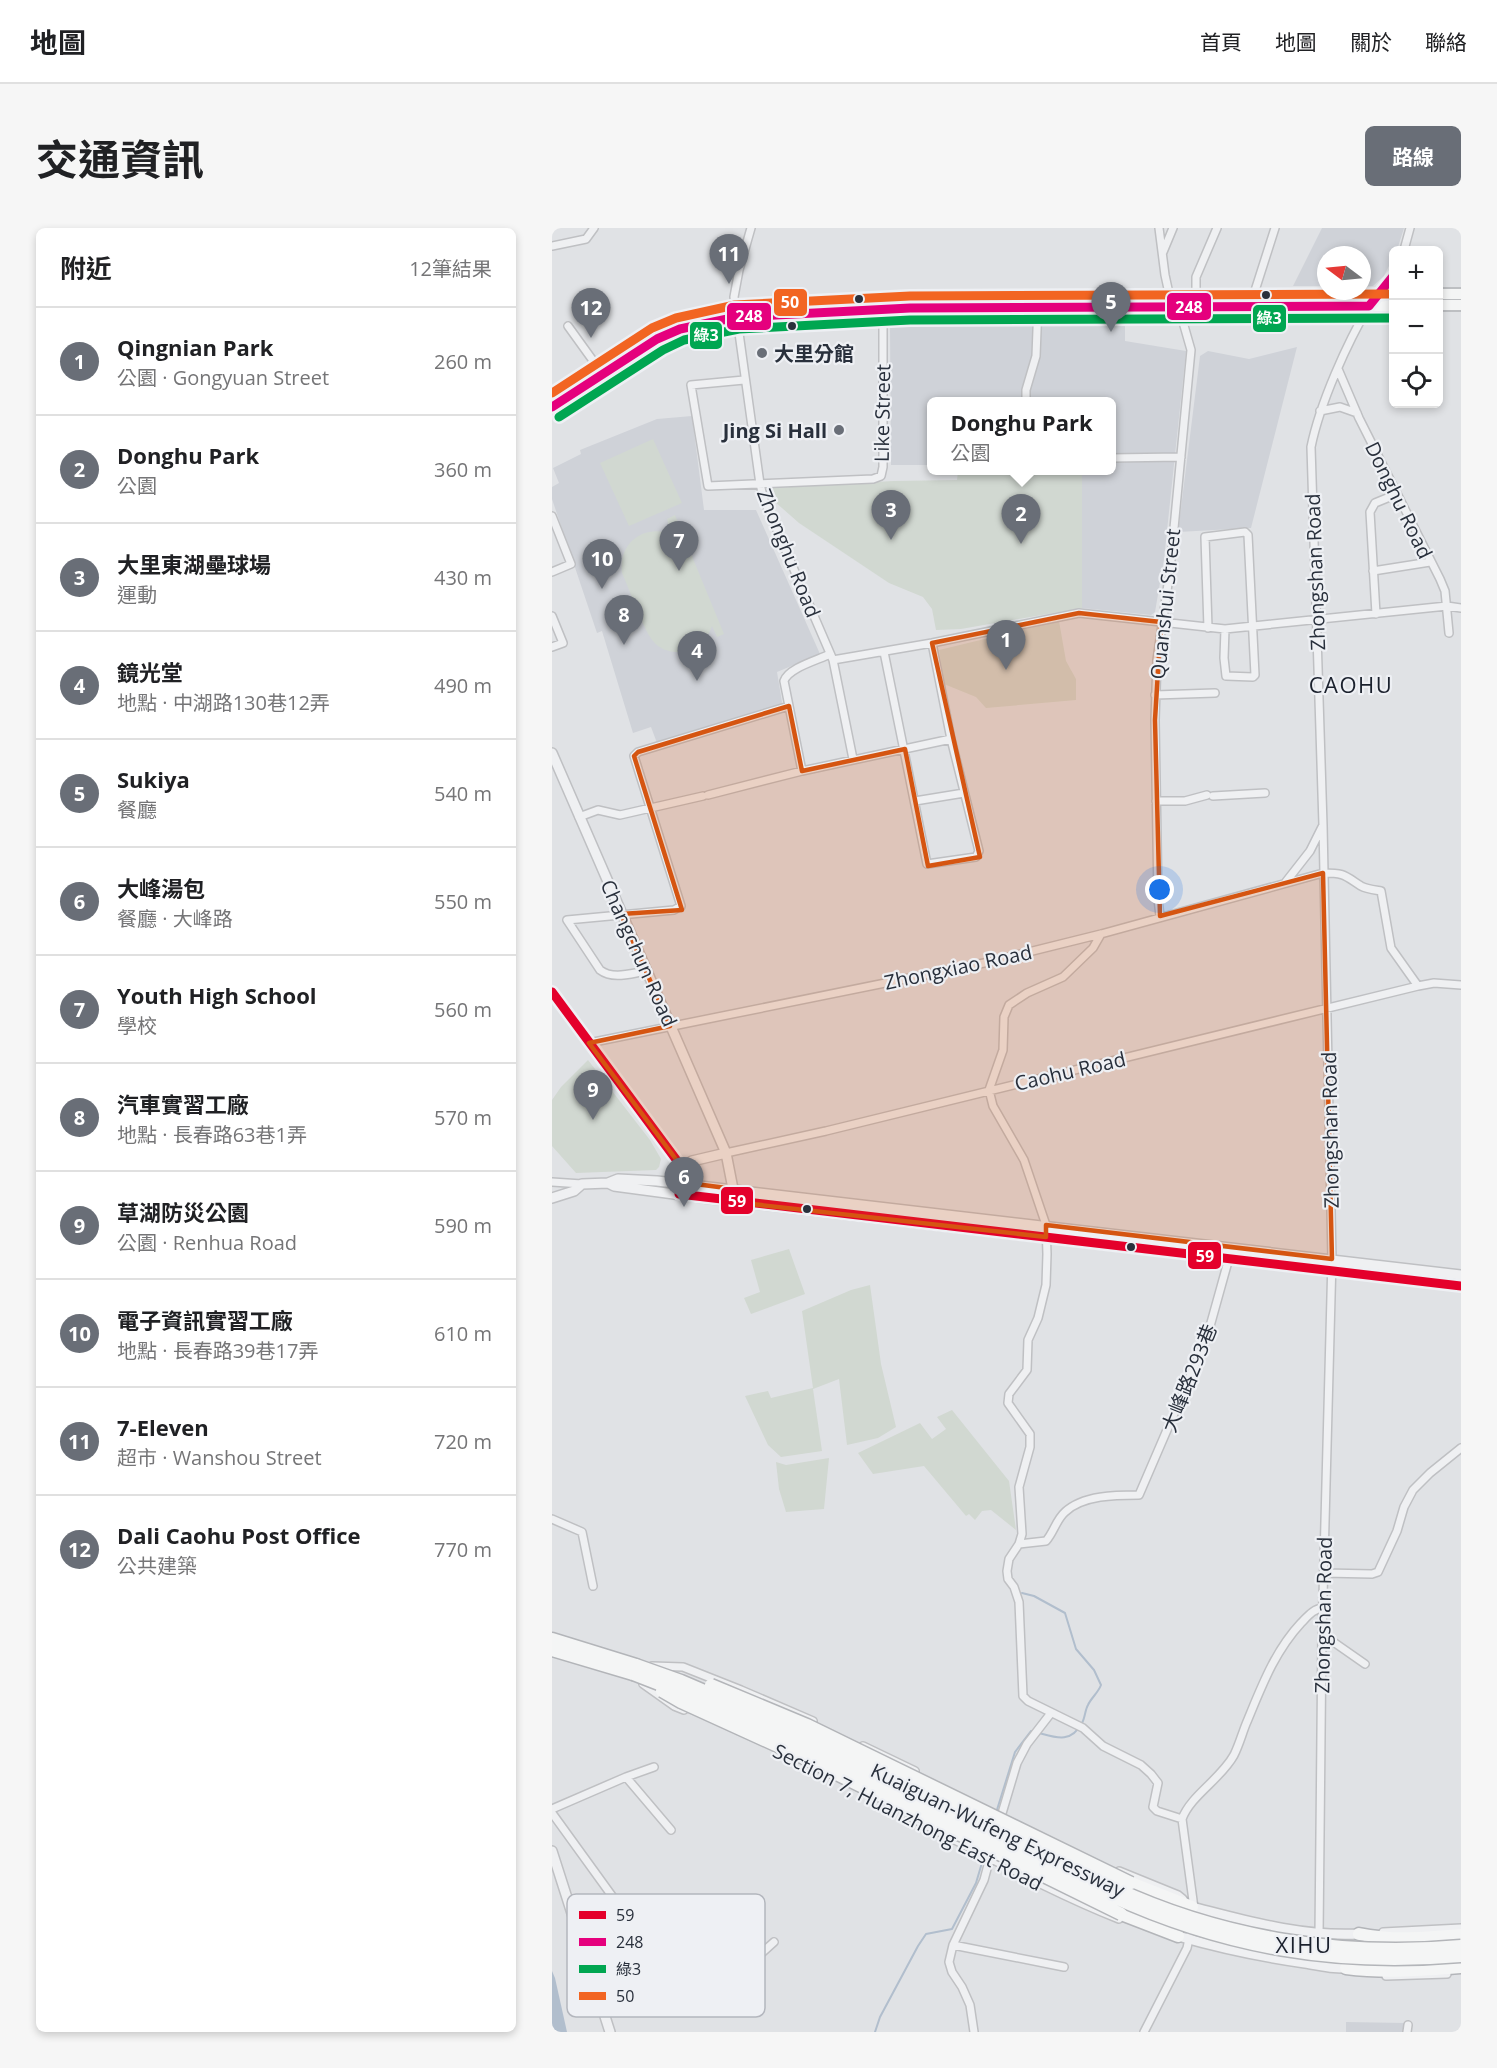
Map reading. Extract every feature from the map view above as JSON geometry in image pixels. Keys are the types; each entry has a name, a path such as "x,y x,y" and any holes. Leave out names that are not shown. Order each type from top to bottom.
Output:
{"highway":[{"name":"Kuaiguan-Wufeng Expressway","path":"552,1638 634,1670 723,1709 1111,1896 1156,1916 1204,1933 1279,1950 1349,1958 1461,1958"},
{"name":"Kuaiguan-Wufeng Expressway","path":"552,1651 681,1681 784,1725 1115,1888 1161,1907 1245,1933 1307,1944 1374,1950 1461,1945"},
{"path":"634,1670 700,1681 749,1700 817,1730 1131,1883 1193,1907"},
{"path":"634,1670 681,1702 804,1758 1121,1914 1184,1938"},
{"path":"1359,1934 1376,1938 1461,1935"},
{"path":"1346,1968 1370,1971 1461,1967"}],"main road":[{"path":"1038,302 1179,308 1389,294"},
{"path":"1443,294 1461,294"},
{"path":"552,407 646,334 661,326 679,319 736,312 883,305 1170,298 1389,306"},
{"path":"1443,305 1461,305"},
{"path":"552,396 600,370"}],"street":[{"path":"552,246 586,239 594,228"},
{"name":"Zhonghu Road","path":"751,228 734,297 760,484 764,500 832,657 853,759"},
{"path":"1159,228 1170,298"},
{"path":"1162,254 1173,228"},
{"path":"1196,298 1196,277 1218,228"},
{"path":"1252,302 1275,228"},
{"path":"1405,246 1410,228"},
{"name":"Zhongshan Road","path":"1318,1965 1322,1634 1332,1259 1323,825 1311,447 1320,411 1338,369 1369,306 1377,294 1389,284"},
{"name":"Quanshui Street","path":"1160,916 1156,801 1156,660 1170,570 1191,350 1179,308 1170,298"},
{"path":"1026,397 1036,356 1038,302"},
{"name":"Like Street","path":"760,484 873,479 881,476 883,305"},
{"path":"568,326 600,370"},
{"name":"Donghu Road","path":"1338,369 1445,591 1449,633"},
{"path":"744,380 692,386 708,486 760,484"},
{"path":"1320,411 1340,407 1358,413"},
{"path":"1116,458 1181,458"},
{"path":"1376,614 1370,512 1375,503 1397,494"},
{"path":"552,516 571,564 552,572"},
{"path":"1208,628 1205,537 1245,532 1248,535 1254,625 1255,675 1253,677 1226,676 1224,658 1226,629"},
{"path":"1373,571 1430,562"},
{"path":"802,771 784,686 787,674 832,657 884,652 1079,613 1226,629 1447,606 1461,608"},
{"path":"552,616 563,643 552,647"},
{"path":"884,652 927,864 976,857 979,851 951,739 932,643"},
{"path":"1155,695 1215,693"},
{"path":"647,971 614,976 606,974 600,970 567,920 674,910 681,906 634,756 638,752 789,706"},
{"path":"579,817 598,810 620,815 853,759 951,739"},
{"name":"Changchun Road","path":"552,753 726,1153 734,1190 734,1202"},
{"path":"915,801 964,793"},
{"path":"1156,801 1185,801 1210,795 1265,793"},
{"path":"1284,884 1311,851 1323,825"},
{"path":"1323,873 1341,873 1355,880 1362,887 1381,891 1391,948 1418,986"},
{"name":"Zhongxiao Road","path":"589,1042 984,963 1101,934 1323,873"},
{"path":"1101,934 1093,948 1063,977 1027,993 1009,1005 1004,1017 1004,1050 989,1090 993,1106 1024,1160 1046,1225 1046,1285 1038,1318 1028,1340 1027,1370 1017,1381 1008,1398 1008,1403 1030,1434 1030,1447 1019,1487 1022,1534 1019,1544 1009,1559 1007,1571 1008,1579 1014,1587 1019,1602 1023,1696 1028,1701 1083,1728 1103,1746 1148,1770 1158,1783 1154,1807 1157,1811 1182,1819"},
{"name":"Caohu Road","path":"682,1169 692,1161 826,1131 1327,1007 1434,983 1461,985"},
{"path":"552,992 682,1169 679,1194"},
{"path":"552,1182 608,1183 618,1179 680,1182 1461,1275"},
{"path":"608,1183 614,1186 734,1202 1461,1286"},
{"path":"552,1198 573,1191 582,1184"},
{"name":"大峰路293巷","path":"1019,1544 1046,1541 1064,1512 1074,1506 1098,1497 1139,1495 1207,1336 1229,1258"},
{"path":"1324,1573 1372,1574 1378,1572 1413,1490 1461,1448"},
{"path":"552,1519 582,1532 593,1586"},
{"path":"1144,2032 1184,1938 1193,1907 1182,1819 1186,1809 1222,1771 1234,1754 1266,1675 1280,1648 1292,1632 1316,1609 1323,1608"},
{"path":"1322,1634 1365,1664"},
{"name":"Section 7, Huanzhong East Road","path":"552,1638 651,1666 732,1698 1132,1893 1183,1910 1193,1907"},
{"name":"Section 7, Huanzhong East Road","path":"552,1651 632,1677 722,1713 1154,1919 1184,1938"},
{"name":"Section 7, Huanzhong East Road","path":"651,1666 683,1667 794,1712 1126,1874 1178,1895 1193,1907 1260,1924 1319,1934 1461,1928"},
{"name":"Section 7, Huanzhong East Road","path":"643,1683 674,1706 770,1748 1093,1909 1158,1934 1184,1938 1246,1954 1346,1968 1373,1976 1402,1977 1461,1973"},
{"path":"770,1748 794,1712"},
{"path":"974,2032 970,2005 949,1962 953,1945 984,1880 990,1858 990,1841 994,1826 1001,1813 1017,1763 1027,1744 1051,1713"},
{"path":"611,1894 552,1811 626,1777 654,1767"},
{"path":"626,1777 671,1830"},
{"path":"552,1851 567,1898"},
{"name":"Section 7, Huanzhong East Road","path":"1319,1934 1341,1945 1396,1947 1461,1945"},
{"path":"765,1950 774,1942"},
{"path":"953,1945 1064,1967"},
{"name":"Section 7, Huanzhong East Road","path":"1346,1968 1371,1963 1408,1964 1461,1958"},
{"path":"605,2017 610,2032"}],"highlighted area":[{"path":"1079,613 1161,622 1155,720 1160,916 1323,873 1332,1259 1046,1225 1046,1237 734,1202 734,1189 680,1182 678,1162 589,1043 670,1026 621,914 682,910 634,756 638,752 789,706 802,771 905,749 928,866 980,857 932,643"}],"shaded area":[{"path":"1322,228 1404,228 1398,246 1389,246 1389,266 1384,276 1373,286 1371,286 1371,246 1317,246 1317,286 1293,286"},
{"path":"1125,320 1125,341 1186,351 1164,559 1155,612 1151,615 1082,608 1082,475 1116,475 1116,397 927,397 927,465 891,465 890,326 895,321"},
{"path":"1297,347 1251,528 1178,532 1200,356 1208,351 1249,359"},
{"path":"692,416 704,510 756,510 820,654 777,672 781,706 657,743 651,727 633,733 602,631 597,633 552,499 552,487 559,483 553,468 581,454 580,450 657,419"},
{"path":"653,439 682,503 629,526 600,463"},
{"path":"958,475 1082,475 1082,608 961,629 936,630 932,609 923,597 889,583 799,523 774,501 773,488 957,480"},
{"path":"675,515 724,634 717,637 712,626 706,639 700,645 682,652 668,651 656,644 649,636 622,573 624,553 635,538 651,532 671,534 667,519"},
{"path":"1059,621 1066,661 1076,679 1076,700 986,708 976,697 944,684 939,650"},
{"path":"588,1060 650,1140 661,1159 656,1170 576,1173 552,1146 552,1100 561,1087"},
{"path":"789,1249 805,1294 751,1314 744,1298 760,1292 751,1260"},
{"path":"870,1285 881,1364 896,1427 878,1438 847,1445 839,1379 813,1389 822,1451 781,1457 768,1445 745,1396 768,1391 771,1398 813,1388 802,1311 851,1290"},
{"path":"952,1410 1009,1481 1016,1530 991,1510 982,1511 975,1520 969,1514 966,1516 924,1466 873,1474 858,1453 920,1423 932,1439 946,1429 937,1417"},
{"path":"829,1458 824,1509 786,1512 779,1489 776,1462 786,1465"},
{"path":"1346,2022 1405,2023 1405,2032 1346,2032"}],"water":[{"path":"552,1971 555,1978 567,2032 552,2032"}],"waterway":[{"path":"996,1813 1015,1752 1031,1731 1059,1738 1071,1735 1082,1723 1088,1705 1101,1685 1094,1670 1076,1649 1065,1613 1034,1596 1022,1593"},
{"path":"875,2032 880,2017 926,1934 952,1929 976,1883 984,1856"}],"transit line":[{"name":"248","path":"552,407 657,339 680,329 737,317 910,308 1369,306 1389,281"},
{"name":"50","path":"552,393 652,328 676,318 735,305 910,296 1389,294"},
{"name":"綠3","path":"559,417 663,350 684,340 739,329 910,320 1389,318"},
{"name":"59","path":"552,992 678,1162 682,1169 679,1194 1461,1286"}],"place":[{"name":"7-Eleven","path":"729,284"},
{"name":"Sukiya","path":"1111,332"},
{"name":"Dali Caohu Post Office","path":"591,338"},
{"name":"大里分館","path":"762,353"},
{"name":"Jing Si Hall","path":"839,430"},
{"name":"大里東湖壘球場","path":"891,540"},
{"name":"Donghu Park","path":"1021,544"},
{"name":"Youth High School","path":"679,571"},
{"name":"電子資訊實習工廠","path":"602,589"},
{"name":"汽車實習工廠","path":"624,645"},
{"name":"Qingnian Park","path":"1006,670"},
{"name":"鏡光堂","path":"697,681"},
{"name":"草湖防災公園","path":"593,1120"},
{"name":"大峰湯包","path":"684,1207"}],"district":[{"name":"CAOHU","path":"1351,684"},
{"name":"XIHU","path":"1304,1944"}]}
